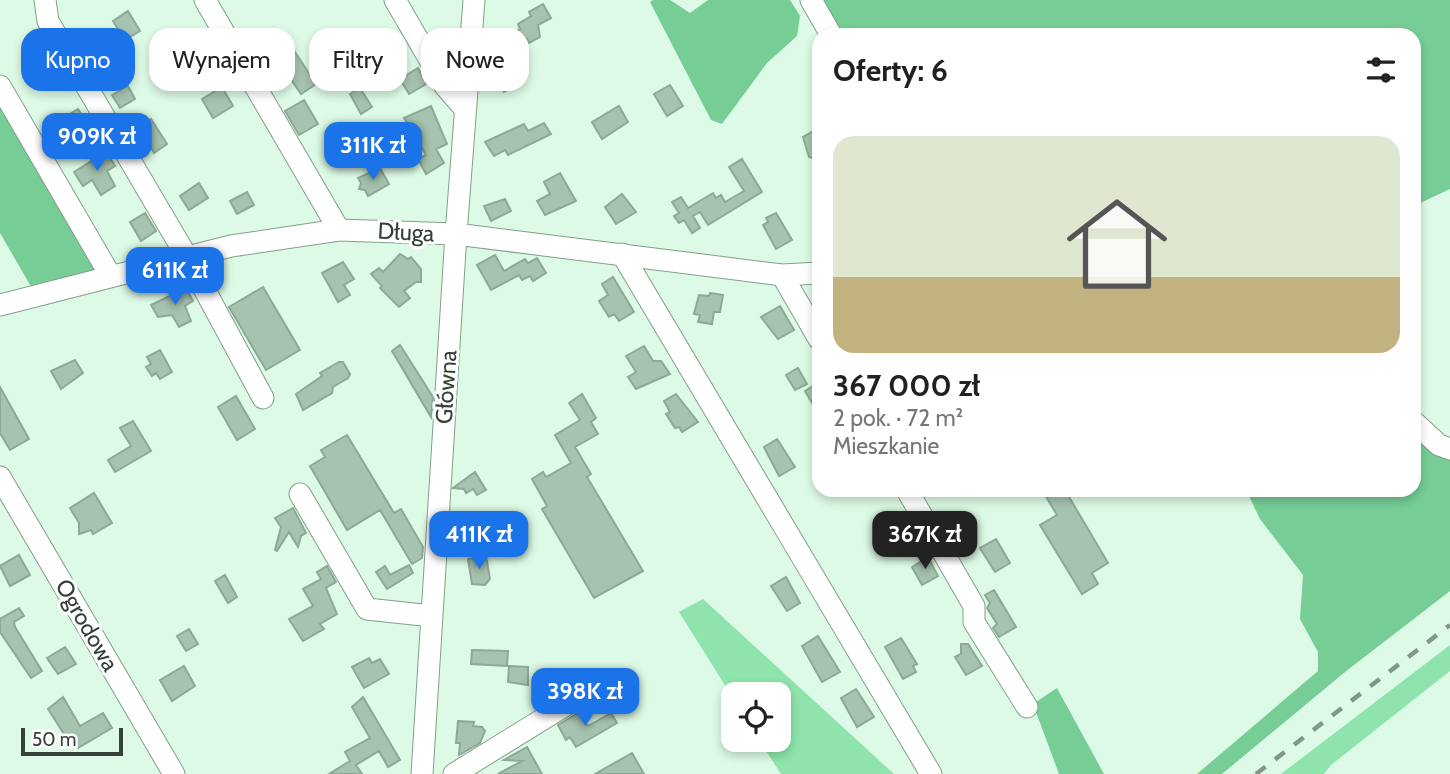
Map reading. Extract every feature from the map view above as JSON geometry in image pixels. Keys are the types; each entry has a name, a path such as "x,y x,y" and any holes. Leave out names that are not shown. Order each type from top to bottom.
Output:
{"street":[{"path":"45,0 48,22 187,257 263,398"},
{"path":"205,0 339,230"},
{"path":"395,0 445,86 464,108"},
{"name":"Główna","path":"422,774 464,108 474,0"},
{"path":"811,0 827,28"},
{"path":"0,86 110,275"},
{"name":"Długa","path":"0,306 110,275 231,246 339,230 456,234 782,275 812,273"},
{"path":"622,254 931,774"},
{"path":"782,275 812,327"},
{"path":"1421,428 1439,444 1450,449"},
{"name":"Ogrodowa","path":"0,477 174,774"},
{"path":"300,494 367,609 432,616"},
{"path":"911,497 974,606 974,622 1027,707"},
{"path":"454,774 582,695"}],"green space":[{"path":"670,0 690,13 708,0 790,0 800,16 797,36 767,63 722,124 711,120 650,2"},
{"path":"823,0 1450,0 1450,189 1421,203 1421,28 839,28"},
{"path":"0,93 103,270 33,290 0,233"},
{"path":"1421,435 1450,460 1450,591 1345,672 1222,774 1197,774 1318,671 1318,652 1300,619 1303,575 1260,519 1249,497 1421,497"},
{"path":"703,599 894,774 781,774 767,752 791,752 791,682 723,682 679,612"},
{"path":"1450,645 1450,671 1331,765 1324,774 1281,774"},
{"path":"1057,688 1104,774 1059,774 1033,704"}],"building":[{"path":"543,4 551,18 538,25 540,37 529,43 529,28 520,28 518,24 531,16 529,12"},
{"path":"128,11 140,31 135,34 135,28 117,28 113,21"},
{"path":"295,52 309,73 309,89 301,94 295,85"},
{"path":"418,68 421,74 421,87 409,94 407,91 407,75"},
{"path":"670,85 683,106 667,116 654,94"},
{"path":"119,91 131,91 135,99 120,108 112,95"},
{"path":"215,91 224,91 233,106 213,118 202,99"},
{"path":"362,91 372,107 361,114 350,94"},
{"path":"304,100 318,124 299,135 285,111"},
{"path":"431,106 447,144 436,149 444,163 426,174 418,159 426,155 404,118"},
{"path":"619,106 628,122 602,139 592,122"},
{"path":"78,109 94,134 80,143 77,138 72,141 63,118"},
{"path":"151,119 167,144 154,153 139,126"},
{"path":"544,123 551,134 508,155 505,150 494,156 485,142 524,124 528,131"},
{"path":"812,132 812,158 809,157 803,137"},
{"path":"106,152 115,166 107,171 115,186 101,195 92,180 83,186 74,172"},
{"path":"742,159 762,192 708,225 700,212 693,216 700,228 692,233 684,220 679,223 674,216 679,213 672,202 681,197 688,208 713,193 716,198 721,195 725,202 744,191 729,167"},
{"path":"380,168 389,184 368,196 365,190 359,189 361,183 358,178"},
{"path":"560,173 576,201 545,215 537,201 550,194 544,182"},
{"path":"199,183 208,198 189,210 180,196"},
{"path":"247,192 254,205 237,214 230,201"},
{"path":"622,194 636,212 616,224 605,207"},
{"path":"505,199 511,211 491,221 484,206"},
{"path":"145,213 156,231 141,241 130,222"},
{"path":"776,213 792,240 776,249 763,225 768,222 766,218"},
{"path":"400,254 408,259 411,257 421,269 421,282 416,282 404,291 410,298 399,307 380,288 382,286 371,274 379,268 383,272"},
{"path":"495,255 504,271 525,259 528,263 537,258 546,273 533,281 530,276 522,280 519,275 491,290 477,265"},
{"path":"343,262 354,279 344,285 350,295 338,302 322,273"},
{"path":"613,277 634,312 619,321 614,314 609,317 599,301 608,295 602,284"},
{"path":"263,287 300,350 266,370 229,307"},
{"path":"186,288 193,301 185,306 191,321 179,327 172,315 158,317 151,305"},
{"path":"710,293 723,295 720,312 714,312 712,324 698,322 700,315 694,314 699,295 709,296"},
{"path":"780,306 794,330 778,339 761,317"},
{"path":"400,345 433,397 431,417 392,351"},
{"path":"644,346 653,361 661,361 670,374 636,389 628,377 636,372 626,356"},
{"path":"160,350 172,372 160,379 156,373 152,376 146,367 151,364 147,357"},
{"path":"75,360 83,373 61,389 51,371"},
{"path":"343,362 350,374 348,378 333,387 332,393 303,410 296,394 322,376 320,373"},
{"path":"798,368 807,384 795,390 786,375"},
{"path":"812,386 812,403 805,391"},
{"path":"0,387 29,439 10,450 0,433"},
{"path":"582,394 596,418 591,422 598,434 575,447 591,474 587,477 643,571 594,598 542,509 547,506 532,479 543,472 546,477 571,463 555,435 580,420 569,403"},
{"path":"676,394 698,422 682,432 679,427 675,428 666,414 670,412 664,401"},
{"path":"236,396 255,429 237,440 218,407"},
{"path":"133,421 151,451 115,472 108,460 131,446 120,428"},
{"path":"347,435 394,513 401,509 423,547 422,558 412,564 380,510 347,530 310,466 325,457 321,450"},
{"path":"777,439 795,467 779,476 764,447"},
{"path":"475,472 486,490 477,495 473,489 466,493 464,489 453,488"},
{"path":"94,493 112,523 93,534 91,530 79,534 79,523 70,508"},
{"path":"1046,497 1069,497 1108,563 1092,573 1098,584 1082,594 1040,525 1057,515"},
{"path":"293,508 306,533 301,536 298,547 289,532 277,551 275,550 281,527 275,518"},
{"path":"996,539 1010,563 995,572 980,548"},
{"path":"19,555 30,575 10,586 0,566"},
{"path":"486,556 490,579 485,585 472,584 468,559"},
{"path":"928,557 938,576 922,585 912,567"},
{"path":"409,565 413,573 387,589 376,572 385,566 390,575"},
{"path":"327,566 336,582 326,588 337,614 320,624 324,629 303,641 289,619 313,606 303,589 321,579 317,572"},
{"path":"225,575 237,597 228,603 215,581"},
{"path":"786,577 800,603 787,611 771,586"},
{"path":"994,590 1016,627 999,637 993,628 997,624 987,608 990,603 985,595"},
{"path":"19,608 24,616 14,622 15,627 42,671 31,678 0,632 0,619"},
{"path":"189,629 198,644 186,651 177,636"},
{"path":"818,636 840,672 822,682 802,646"},
{"path":"901,638 917,664 913,666 916,672 903,679 885,647"},
{"path":"961,644 968,644 982,666 966,675 955,657 961,654"},
{"path":"65,647 76,664 58,674 47,658"},
{"path":"472,650 508,651 507,666 471,664"},
{"path":"369,658 372,663 380,659 389,674 364,688 352,667"},
{"path":"184,666 195,686 172,701 160,680"},
{"path":"509,666 528,667 528,685 508,682"},
{"path":"856,689 874,717 857,727 841,698"},
{"path":"63,697 80,726 103,713 112,728 78,748 74,743 71,745 48,709"},
{"path":"363,697 400,760 388,767 379,751 356,765 362,774 329,774 350,761 345,752 370,738 352,707"},
{"path":"578,713 588,726 611,713 617,723 576,747 570,737 566,740 558,725"},
{"path":"458,721 474,722 473,726 482,727 485,731 480,743 459,755 460,743 456,743"},
{"path":"527,747 542,774 498,774 522,761 504,760"},
{"path":"632,753 644,774 595,774"}],"railway":[{"path":"1256,774 1450,625"}]}
